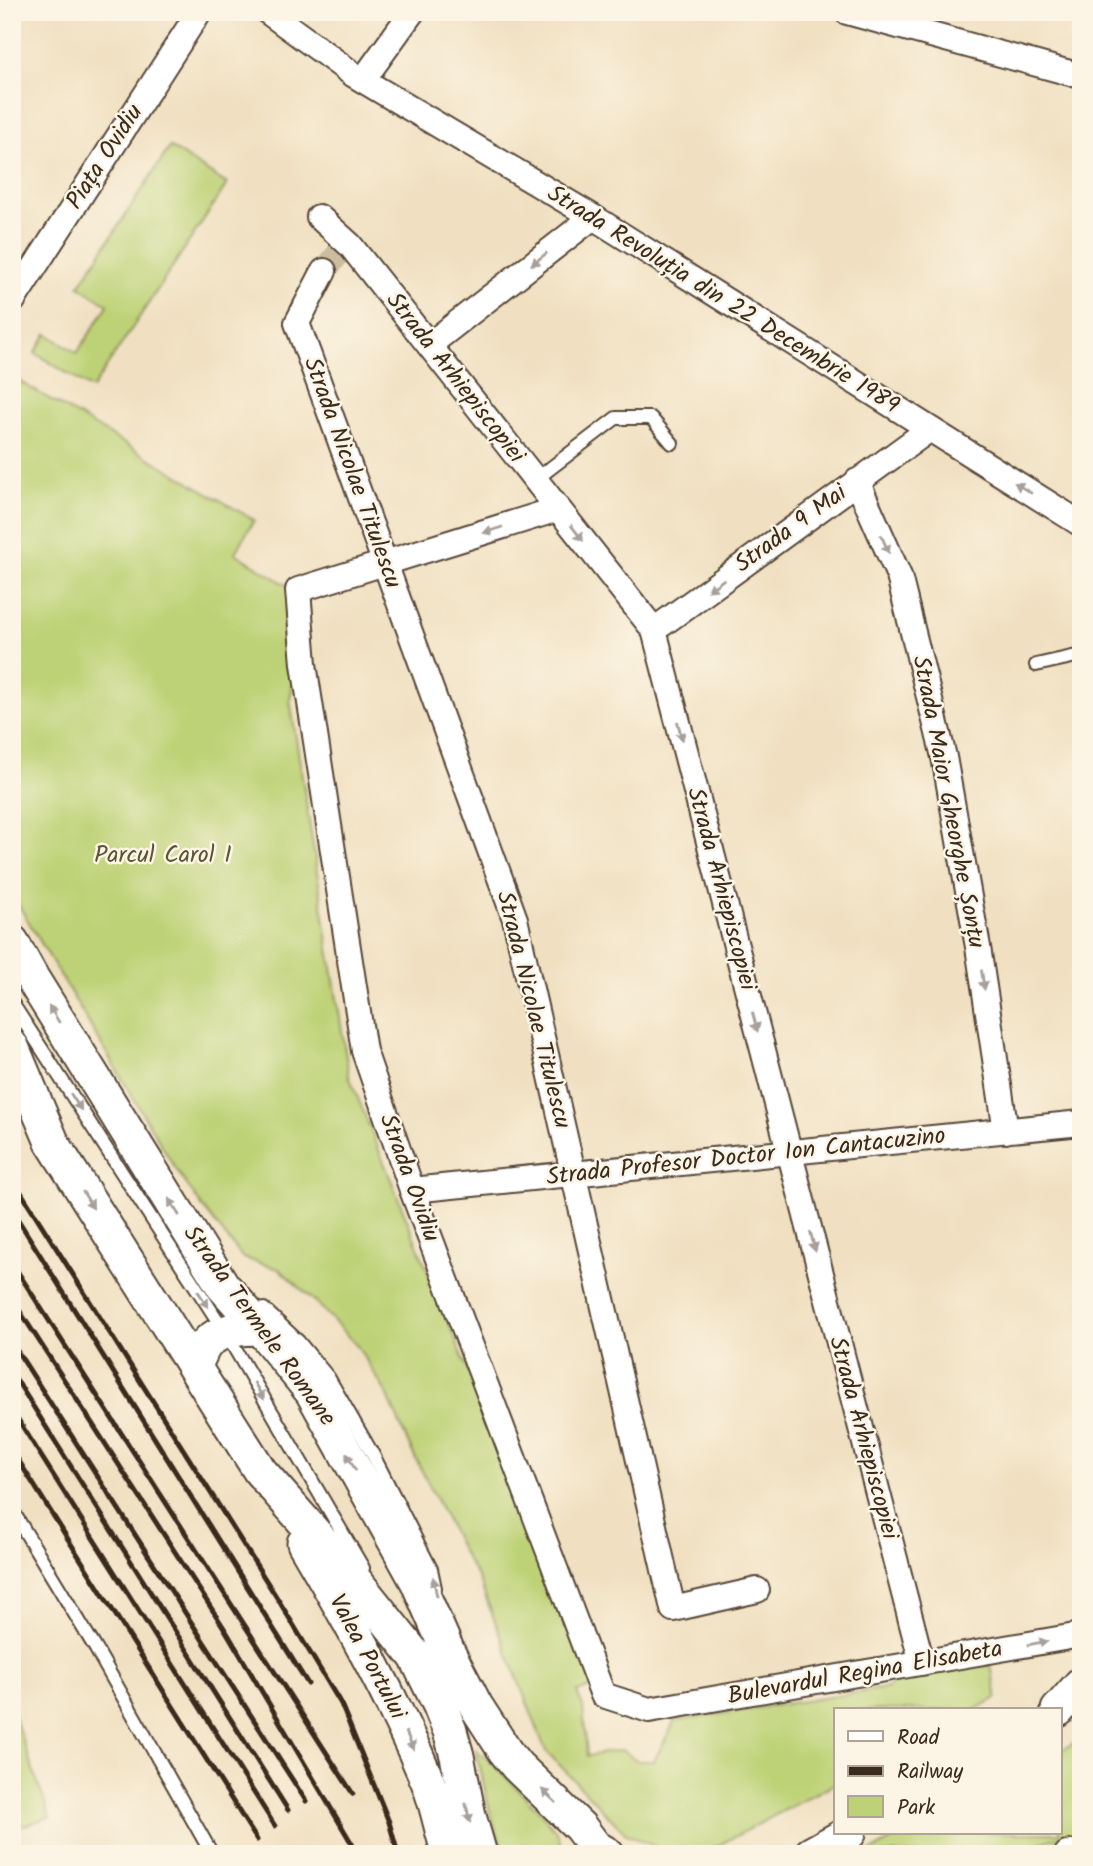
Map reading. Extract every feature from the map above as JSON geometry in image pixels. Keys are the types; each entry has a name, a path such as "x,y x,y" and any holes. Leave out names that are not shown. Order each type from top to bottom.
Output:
{"street":[{"name":"Piața Ovidiu","path":"12,302 198,12"},
{"name":"Strada Revoluția din 22 Decembrie 1989","path":"268,12 358,78 593,217 1079,521"},
{"path":"358,78 412,12"},
{"path":"847,12 1081,76"},
{"name":"Strada Arhiepiscopiei","path":"319,217 350,245 654,631 922,1663"},
{"path":"429,345 593,217"},
{"name":"Strada Nicolae Titulescu","path":"324,271 297,323 515,919 673,1609 757,1590"},
{"name":"Strada 9 Mai","path":"654,631 930,429"},
{"name":"Strada Maior Gheorghe Șonțu","path":"857,481 899,576 944,757 978,947 1006,1131"},
{"path":"385,564 558,509"},
{"name":"Strada Ovidiu","path":"385,564 298,590 304,664 364,1051 412,1190 603,1695 649,1710"},
{"name":"Strada Termele Romane","path":"12,942 19,981 223,1286 312,1392 416,1581 449,1654 481,1714 517,1766 580,1827 598,1852"},
{"path":"12,1047 52,1142"},
{"path":"12,1078 261,1471 345,1568 416,1657 450,1731 480,1854"},
{"name":"Strada Profesor Doctor Ion Cantacuzino","path":"412,1190 1081,1123"},
{"path":"194,1367 206,1344 225,1332 261,1328"},
{"name":"Valea Portului","path":"261,1471 389,1694 429,1785 449,1854"},
{"name":"Bulevardul Regina Elisabeta","path":"649,1710 1081,1635"},
{"path":"1060,1708 1081,1684"},
{"path":"811,1854 847,1834"},
{"path":"1067,1854 1081,1851"}],"lane":[{"path":"535,480 616,418 651,418 672,443"},
{"path":"1036,665 1081,655"},
{"path":"19,981 416,1657"},
{"path":"223,1286 256,1301 298,1341 328,1377 373,1455 431,1569 449,1654"},
{"path":"12,1510 103,1660 212,1854"}],"green space":[{"path":"170,147 227,184 92,389 35,353 47,334 77,353 108,305 79,286"},
{"name":"Parcul Carol I","path":"12,377 254,520 235,553 290,587 297,659 290,700 349,1076 595,1686 577,1692 583,1707 587,1756 622,1750 638,1761 654,1761 675,1721 887,1688 907,1671 991,1665 997,1698 978,1708 834,1708 834,1784 702,1854 658,1848 626,1834 546,1751 478,1578 410,1447 387,1394 358,1347 318,1304 279,1269 243,1258 203,1208 175,1168 12,894"},
{"path":"12,1711 50,1817 12,1829"},
{"path":"1081,1739 1081,1833 1049,1840 1017,1854 866,1854 903,1834 1062,1834 1062,1750"},
{"path":"476,1750 540,1812 557,1832 565,1854 505,1854 489,1808"}],"tunnel":[{"path":"324,271 339,253 350,245"}],"railway":[{"path":"12,1178 341,1704 389,1822 398,1854"},
{"path":"12,1210 308,1684"},
{"path":"12,1263 353,1794"},
{"path":"12,1299 226,1631 358,1854"},
{"path":"12,1343 306,1801"},
{"path":"12,1373 288,1810"},
{"path":"12,1410 275,1826"},
{"path":"12,1450 257,1840"}]}
